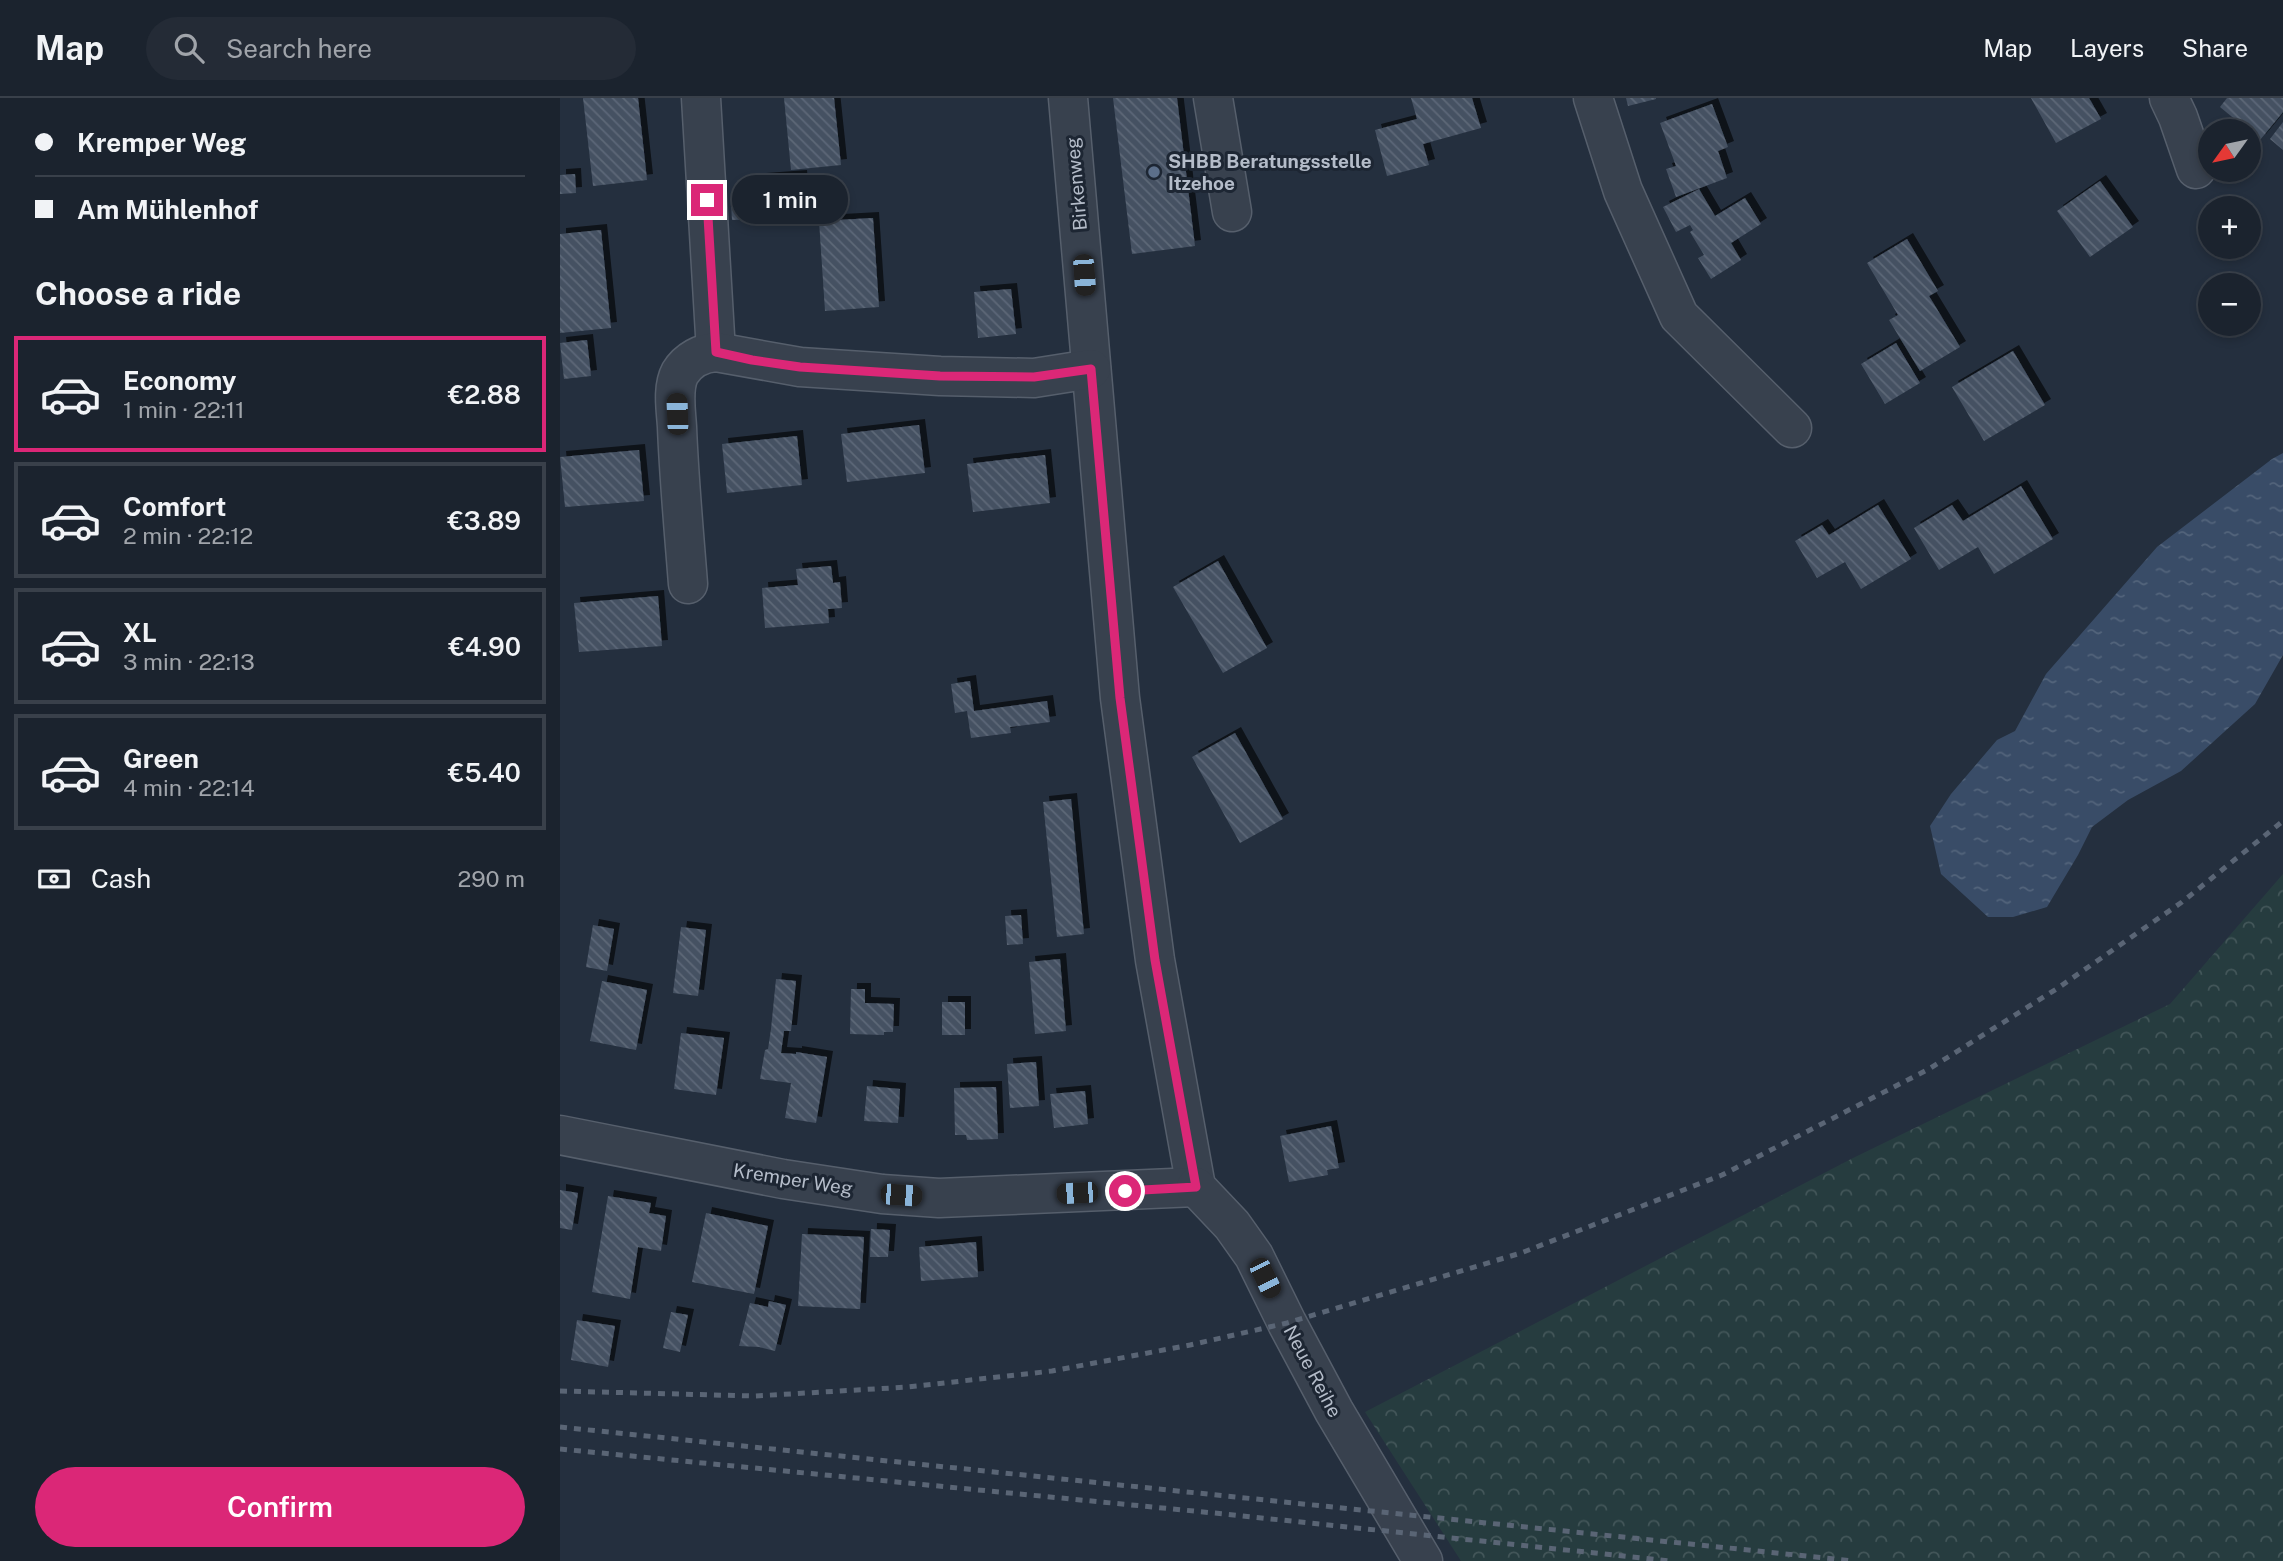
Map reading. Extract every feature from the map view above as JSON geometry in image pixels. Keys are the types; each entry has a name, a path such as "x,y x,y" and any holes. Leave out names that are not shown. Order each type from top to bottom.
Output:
{"street":[{"path":"701,98 716,352"},
{"name":"Birkenweg","path":"1068,98 1120,698 1155,960 1196,1187"},
{"path":"1213,98 1232,212"},
{"path":"1593,98 1623,191 1679,316 1792,428"},
{"path":"2169,98 2196,169"},
{"path":"688,584 676,393 680,374 694,358 716,352 800,367 940,376 1034,377 1091,369"},
{"name":"Kremper Weg","path":"560,1135 783,1179 882,1194 939,1198 1196,1187"},
{"name":"Neue Reihe","path":"1196,1187 1232,1224 1254,1256 1334,1411 1423,1561"}],"green space":[{"path":"2283,874 2283,1561 1461,1561 1365,1412 1853,1158 2170,1004"}],"water":[{"path":"2283,453 2283,655 2255,704 2181,771 2128,800 2092,827 2047,907 2013,917 1988,917 1941,874 1930,826 1951,794 1997,740 2015,731 2046,674 2157,547"}],"building":[{"path":"583,98 638,98 647,180 593,186"},
{"path":"784,98 834,98 841,165 791,170"},
{"name":"SHBB Beratungsstelle Itzehoe","path":"1113,98 1177,98 1195,246 1132,254"},
{"path":"1411,98 1472,98 1481,128 1423,144 1429,165 1387,176 1375,130 1417,119"},
{"path":"1626,98 1656,98 1656,99 1628,106"},
{"path":"2031,98 2089,98 2101,119 2056,143"},
{"path":"2227,98 2283,98 2283,112 2261,139 2261,119 2235,119 2220,107"},
{"path":"1712,104 1728,147 1718,151 1727,178 1676,197 1666,169 1676,166 1660,123"},
{"path":"2283,122 2283,150 2270,139"},
{"path":"575,174 576,193 560,194 560,175"},
{"path":"801,176 803,196 762,200 760,179"},
{"path":"2100,181 2133,227 2090,257 2057,211"},
{"path":"1699,189 1715,216 1745,198 1761,224 1731,243 1741,260 1711,279 1698,258 1704,255 1690,232 1693,230 1690,225 1676,232 1663,207"},
{"path":"772,201 773,218 732,220 731,203"},
{"path":"873,218 879,307 825,311 819,221"},
{"path":"601,230 611,328 560,333 560,234"},
{"path":"1907,239 1938,291 1929,296 1960,347 1920,371 1889,320 1898,315 1867,263"},
{"path":"1011,289 1016,334 978,338 974,292"},
{"path":"587,340 591,376 564,379 560,343"},
{"path":"1896,343 1920,383 1885,404 1861,364"},
{"path":"2013,351 2045,405 1984,441 1952,387"},
{"path":"919,425 925,473 847,482 841,434"},
{"path":"797,436 802,485 727,493 722,444"},
{"path":"639,450 644,501 565,507 560,457"},
{"path":"1045,455 1050,503 973,512 967,464"},
{"path":"2021,486 2053,539 1994,574 1978,547 1939,570 1914,528 1952,505 1963,521"},
{"path":"1878,505 1911,559 1861,589 1845,562 1817,578 1795,541 1822,525 1829,535"},
{"path":"1218,561 1267,648 1223,673 1173,587"},
{"path":"831,566 833,583 840,582 842,608 828,609 829,623 765,628 762,588 798,585 796,569"},
{"path":"658,596 662,646 579,652 574,603"},
{"path":"970,681 974,711 1047,701 1050,722 1010,727 1011,733 971,738 967,711 955,713 951,684"},
{"path":"1235,733 1283,819 1240,843 1192,757"},
{"path":"1071,799 1084,934 1057,937 1043,802"},
{"path":"1021,915 1023,944 1007,945 1005,916"},
{"path":"593,925 614,929 607,971 586,967"},
{"path":"681,927 706,930 698,996 673,993"},
{"path":"1060,959 1066,1031 1035,1034 1029,962"},
{"path":"776,979 796,981 791,1031 784,1031 781,1053 796,1052 827,1057 816,1123 785,1118 791,1083 760,1079 765,1050 768,1049"},
{"path":"602,981 647,990 636,1050 590,1041"},
{"path":"851,989 865,989 865,1003 894,1004 893,1032 884,1032 884,1035 850,1034"},
{"path":"942,1002 965,1002 965,1035 942,1035"},
{"path":"681,1033 724,1038 716,1095 674,1089"},
{"path":"1036,1062 1039,1106 1010,1108 1007,1064"},
{"path":"867,1086 900,1089 898,1123 864,1121"},
{"path":"996,1087 998,1139 967,1140 966,1135 955,1135 954,1088"},
{"path":"1085,1091 1088,1124 1054,1128 1050,1094"},
{"path":"1331,1126 1339,1168 1327,1170 1328,1175 1289,1182 1280,1136"},
{"path":"560,1190 578,1193 572,1230 560,1228"},
{"path":"608,1196 651,1203 649,1213 666,1216 661,1251 638,1247 630,1299 592,1292"},
{"path":"706,1213 768,1226 754,1294 692,1282"},
{"path":"871,1229 890,1230 888,1257 870,1257"},
{"path":"802,1234 864,1237 860,1309 798,1306"},
{"path":"976,1242 978,1277 921,1281 919,1247"},
{"path":"769,1301 786,1305 775,1351 739,1346 750,1303 768,1307"},
{"path":"671,1312 688,1315 680,1352 663,1348"},
{"path":"577,1320 615,1326 608,1367 571,1360"}],"railway":[{"path":"560,1391 755,1396 908,1387 1052,1371 1190,1345 1287,1323 1521,1253 1722,1175 1929,1069 2058,988 2182,902 2283,821"},
{"path":"560,1427 1854,1561"},
{"path":"560,1449 1671,1561"}],"place":[{"name":"SHBB Beratungsstelle Itzehoe","path":"1154,172"}],"route":[{"path":"707,200 716,352 800,367 940,376 1034,377 1091,369 1120,698 1155,960 1196,1187 1125,1191"}]}
